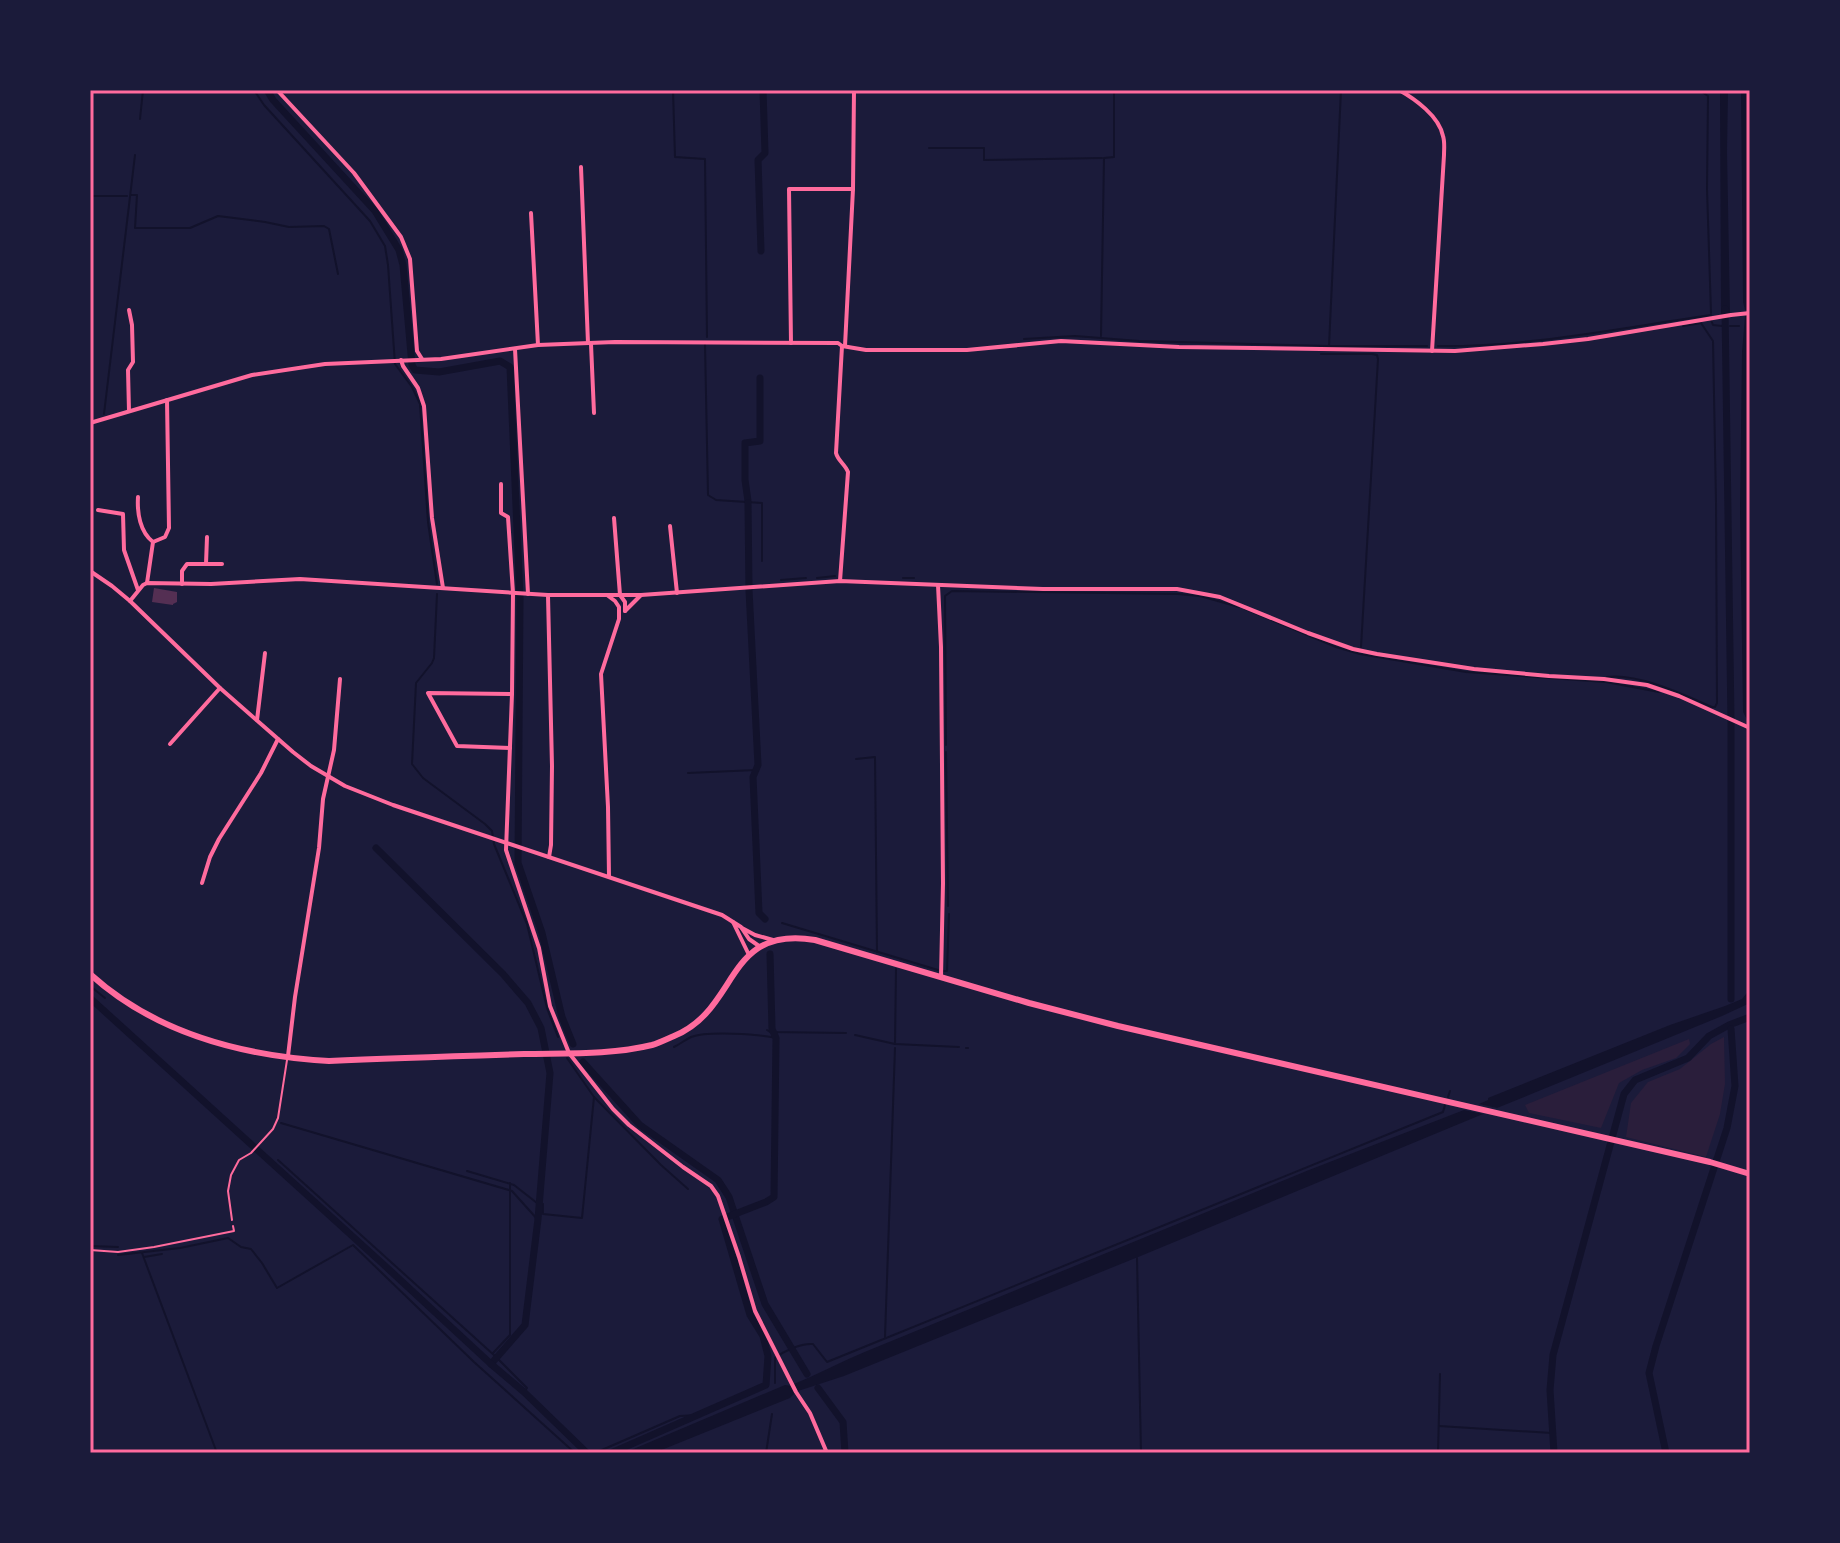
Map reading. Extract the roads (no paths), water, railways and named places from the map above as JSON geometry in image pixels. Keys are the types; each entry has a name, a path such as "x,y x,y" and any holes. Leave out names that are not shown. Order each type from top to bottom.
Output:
{"main road":[{"path":"90,974 135,1008 174,1028 210,1042 288,1059 329,1061 569,1053 653,1045 681,1033 714,1004 746,958 759,946 773,940 791,938 815,940 1118,1026 1710,1162 1750,1174"}],"street":[{"path":"277,90 354,173 401,237 410,259 417,351 422,359"},
{"path":"840,581 848,472 836,453 853,189 854,90"},
{"path":"1399,90 1433,117 1443,135 1432,351"},
{"path":"581,167 594,413"},
{"path":"791,343 789,189 853,189"},
{"path":"531,213 538,345"},
{"path":"129,310 133,362 128,370 129,411"},
{"path":"90,423 252,375 325,364 441,359 538,345 838,343 866,350 967,350 1061,341 1193,348 1432,351 1558,343 1747,313"},
{"path":"515,349 528,594"},
{"path":"397,360 418,388 424,406 432,518 443,588"},
{"path":"153,542 165,537 169,528 167,400"},
{"path":"501,484 501,513 508,517 514,593 509,844 506,850 539,948 550,1006 569,1053 613,1109 629,1125 711,1186 718,1196 755,1311 810,1413 827,1453"},
{"path":"138,497 141,526 153,542"},
{"path":"98,510 123,514 124,550 138,590"},
{"path":"614,518 620,595 625,602 625,611"},
{"path":"670,526 677,593"},
{"path":"206,564 207,537"},
{"path":"147,583 153,542"},
{"path":"182,584 182,571 187,564 222,564"},
{"path":"90,571 130,601 278,739 329,777 370,796 722,915 755,935 773,940"},
{"path":"130,601 147,583 300,579 548,595 641,595 840,581 1043,589 1177,589 1220,597 1353,649 1474,669 1607,679 1660,689 1750,728"},
{"path":"938,585 943,897 941,977"},
{"path":"548,595 552,766 549,857"},
{"path":"607,595 619,607 619,619 601,674 609,876"},
{"path":"619,619 641,595"},
{"path":"257,720 265,653"},
{"path":"288,1059 297,981 319,848 323,799 334,750 340,679"},
{"path":"170,744 220,688"},
{"path":"510,748 457,746 428,693 512,694"},
{"path":"202,883 215,848 278,739"},
{"path":"732,920 746,958"},
{"path":"741,927 749,939 759,946"}],"lane":[{"path":"232,1220 228,1191 231,1175 239,1160 261,1144 273,1129 278,1118 288,1059"},
{"path":"90,1250 118,1252 154,1247 234,1231 233,1226"}],"waterway":[{"path":"140,119 143,90"},
{"path":"254,90 264,105 370,221 385,246 395,364 420,404 428,522 437,584"},
{"path":"267,90 375,211 399,250 415,370 439,372 500,361 510,367 520,598 518,863 542,933 562,1017 573,1044"},
{"path":"673,90 675,157 705,159 707,337"},
{"path":"761,251 758,160 765,153 763,90"},
{"path":"1101,336 1104,158 1114,157 1114,90"},
{"path":"1024,339 1075,336 1139,341 1329,346 1341,90"},
{"path":"1699,90 1708,96 1711,313"},
{"path":"929,148 984,148 984,160 1102,158"},
{"path":"104,414 135,155"},
{"path":"131,195 137,195 135,228 190,228 218,216 289,227 324,226 329,229 338,274"},
{"path":"90,196 127,196"},
{"path":"1725,309 1731,721 1731,999"},
{"path":"1438,346 1541,340 1711,315"},
{"path":"1711,320 1713,325 1722,326"},
{"path":"1607,677 1646,681 1712,707 1717,703 1713,341 1701,323 1683,326"},
{"path":"1730,326 1739,326"},
{"path":"705,344 708,495 716,500 762,503 762,561"},
{"path":"1330,346 1427,346"},
{"path":"1321,354 1372,354 1377,355 1378,359 1361,647"},
{"path":"748,501 745,443 760,441 760,378"},
{"path":"748,503 758,765 753,777 759,913 765,919"},
{"path":"817,578 835,576"},
{"path":"781,580 806,578"},
{"path":"903,578 914,578"},
{"path":"946,745 945,596 952,591 1178,594 1200,596 1239,607"},
{"path":"437,594 434,658 416,683 412,764 423,778 492,831 494,844 527,924 547,1008 558,1037"},
{"path":"1245,609 1360,654 1466,672 1606,682 1659,692"},
{"path":"946,752 948,906"},
{"path":"856,759 875,757 877,952"},
{"path":"688,773 756,770"},
{"path":"376,848 503,974 528,1003 541,1028 550,1073 538,1219 525,1325 491,1364"},
{"path":"943,971 947,971 949,914"},
{"path":"782,923 938,970"},
{"path":"611,1453 766,1385 768,1356 763,1336 750,1315 722,1219 774,1197 776,1038 772,1029 770,954"},
{"path":"895,1044 896,969"},
{"path":"90,986 105,998"},
{"path":"90,998 524,1392 587,1453"},
{"path":"1554,1453 1550,1390 1553,1355 1624,1094 1635,1080 1688,1058 1709,1036 1750,1017"},
{"path":"1666,1453 1649,1373 1727,1128 1735,1086 1731,1029"},
{"path":"767,1030 846,1033"},
{"path":"674,1047 691,1037 708,1034 776,1038"},
{"path":"855,1035 895,1044 959,1047"},
{"path":"885,1337 895,1048"},
{"path":"567,1058 594,1097 688,1189"},
{"path":"583,1062 640,1125 718,1180 729,1197 765,1304 807,1374"},
{"path":"1448,1097 1450,1091"},
{"path":"467,1171 514,1185 537,1203 543,1204 543,1214 582,1218 594,1097"},
{"path":"775,1383 775,1358 793,1348 813,1344 827,1362 1443,1112 1445,1105"},
{"path":"281,1123 512,1191 538,1220"},
{"path":"278,1160 495,1356 527,1388 524,1392"},
{"path":"493,1353 510,1335 510,1183"},
{"path":"118,1255 180,1248 228,1238 241,1247 251,1249 277,1288 353,1245 474,1362 575,1453"},
{"path":"90,1246 118,1247"},
{"path":"142,1253 217,1453"},
{"path":"144,1257 162,1254"},
{"path":"1137,1258 1141,1453"},
{"path":"1438,1453 1440,1374"},
{"path":"818,1388 843,1422 845,1453"},
{"path":"766,1453 772,1414"},
{"path":"595,1453 680,1416 698,1415"},
{"path":"1439,1426 1552,1433"}]}
